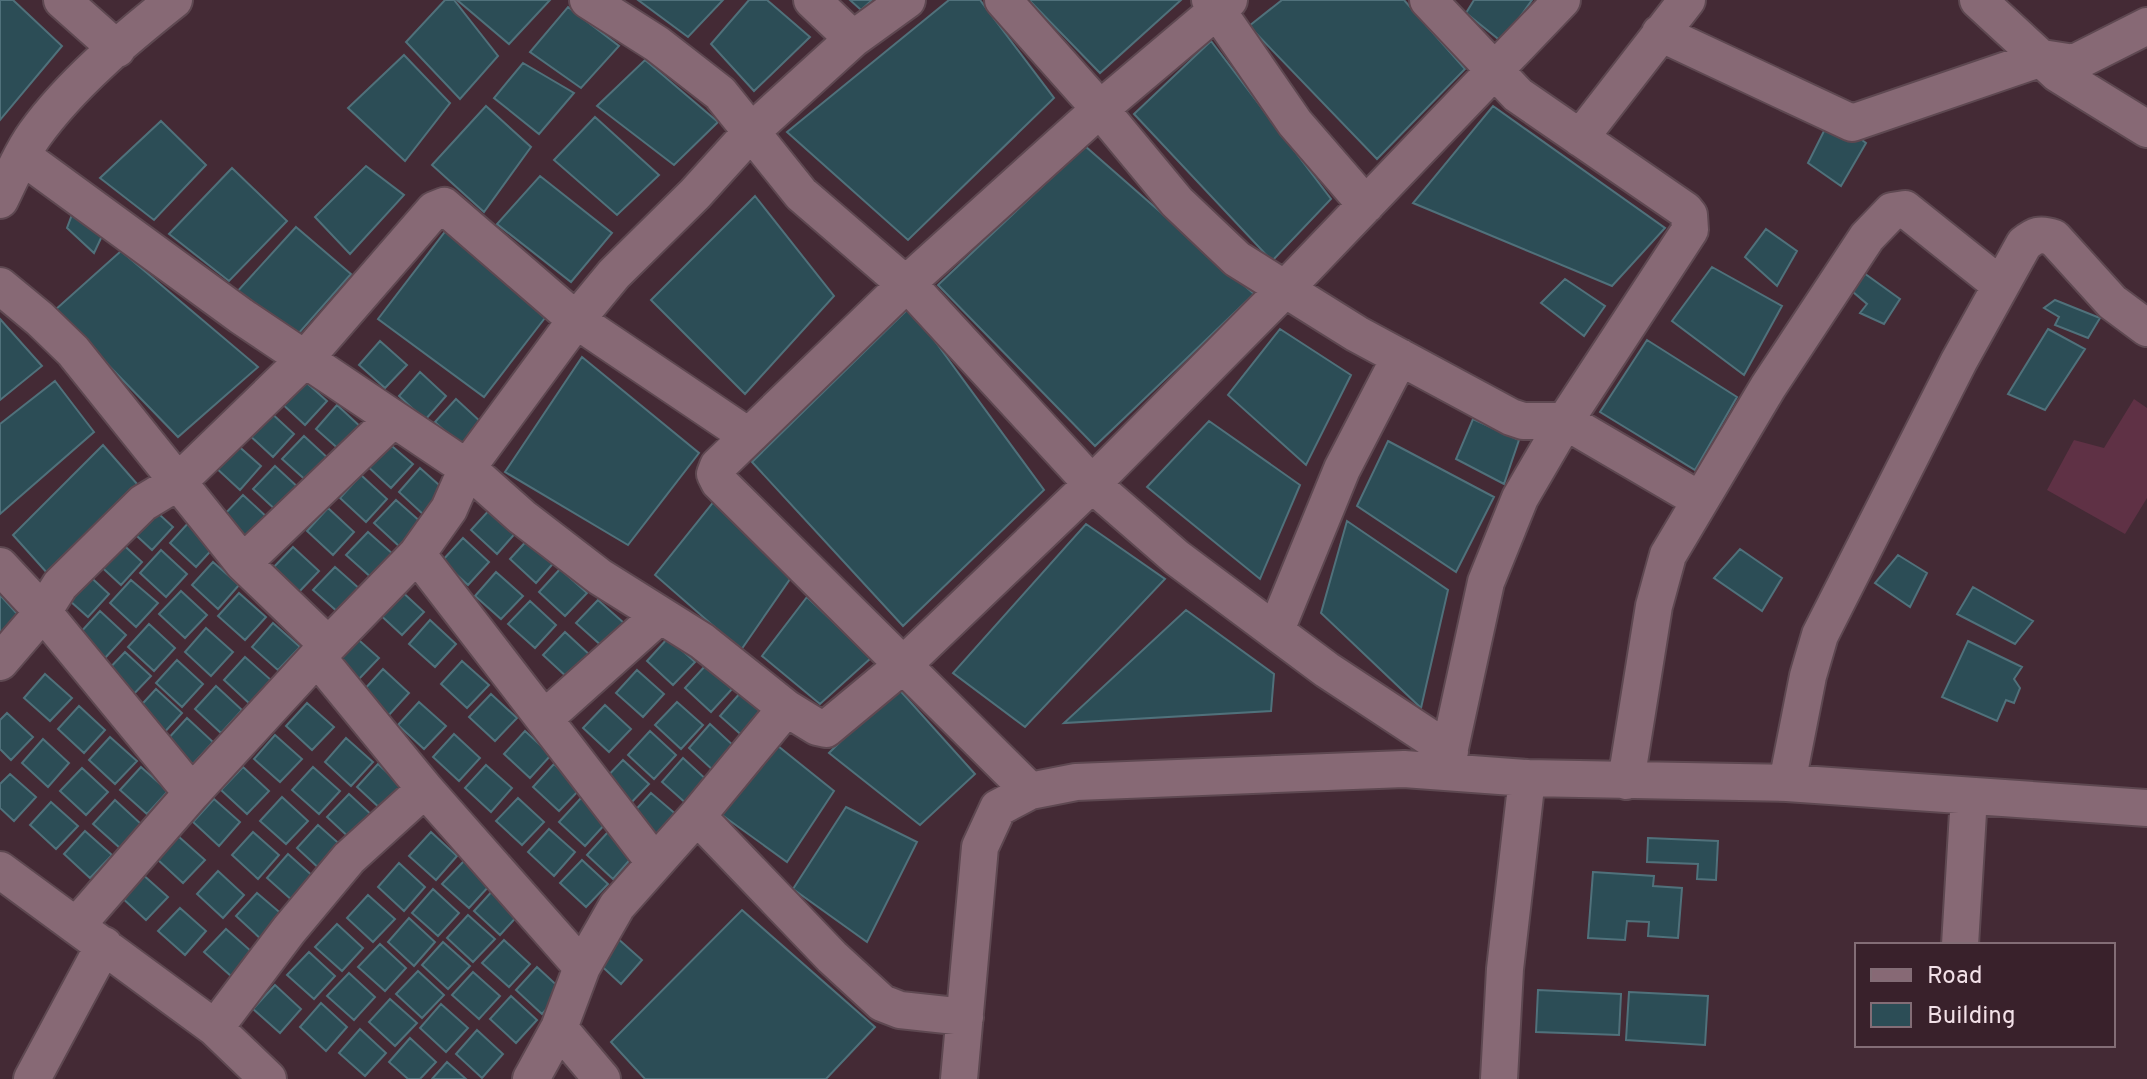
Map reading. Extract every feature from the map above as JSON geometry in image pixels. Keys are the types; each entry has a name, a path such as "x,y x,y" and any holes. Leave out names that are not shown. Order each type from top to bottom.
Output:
{"street":[{"path":"62,0 117,49"},
{"path":"174,0 65,98 34,135 9,176 241,316 467,468 563,549 702,641 786,708 817,727 826,729 903,665 1092,484 1285,289 1562,0"},
{"path":"588,0 657,44 720,93 801,194 918,295 1092,484 1177,558 1447,762"},
{"path":"812,0 853,39"},
{"path":"46,1073 90,936 192,793 322,651 417,554 449,509 467,468 576,320 614,274 695,194 752,131 853,39 907,0"},
{"path":"1003,0 1177,202 1237,259 1357,334 1511,417 1523,421 1565,421 1700,500"},
{"path":"1428,0 1518,95 1685,210 1691,223 1690,230 1565,421 1520,498 1486,582 1447,762"},
{"path":"1580,138 1687,0"},
{"path":"1978,0 2058,74 2147,129"},
{"path":"1030,791 719,482 715,474 718,466 905,285 1218,3 1295,123 1366,205"},
{"path":"1660,33 1852,123 2042,58 2074,63 2147,26"},
{"path":"0,662 43,612 60,585 143,503 178,482 304,360 434,210 444,206 576,320 748,436"},
{"path":"1626,781 1654,606 1668,555 1768,387 1867,237 1892,211 1905,209 2000,285"},
{"path":"1787,783 1808,676 1820,635 2024,244 2042,234 2054,238 2112,302 2147,328"},
{"path":"0,286 73,351 243,563 322,651 425,789 582,967"},
{"path":"1276,630 1342,469 1400,357"},
{"path":"243,563 393,419"},
{"path":"417,554 655,863"},
{"path":"0,566 43,612 192,793"},
{"path":"544,719 660,615"},
{"path":"531,1079 559,1028 582,967 617,906 697,816 786,708"},
{"path":"959,1079 980,847 998,808 1030,791 1076,782 1404,769 1447,762 1527,778 1787,783 2147,808"},
{"path":"1499,1079 1505,969 1527,778"},
{"path":"215,1028 289,930 349,858 425,789"},
{"path":"1960,943 1969,796"},
{"path":"697,816 832,957 882,1003 900,1010 965,1017"},
{"path":"0,870 215,1028 268,1079"},
{"path":"559,1028 602,1079"}],"shaded area":[{"path":"2134,399 2147,408 2147,498 2125,534 2047,490 2074,440 2104,448"}],"building":[{"path":"0,0 13,0 62,46 0,120"},
{"path":"445,0 454,0 498,56 460,99 406,42"},
{"path":"457,0 550,0 509,44"},
{"path":"638,0 723,0 688,37"},
{"path":"749,0 767,0 810,37 754,91 711,44"},
{"path":"850,0 872,0 861,10"},
{"path":"949,0 980,0 1054,98 908,240 787,132"},
{"path":"1029,0 1181,0 1100,73"},
{"path":"1282,0 1404,0 1465,69 1377,159 1249,26"},
{"path":"1474,0 1532,0 1502,42 1466,13"},
{"path":"568,7 619,46 581,88 530,52"},
{"path":"1211,41 1331,199 1272,261 1134,114"},
{"path":"404,55 450,103 405,161 348,108"},
{"path":"645,60 718,122 674,165 597,106"},
{"path":"523,63 574,93 539,134 494,98"},
{"path":"486,106 531,147 484,212 432,165"},
{"path":"1493,106 1665,228 1612,286 1413,203"},
{"path":"595,117 659,175 617,215 554,160"},
{"path":"1831,117 1866,143 1841,186 1808,163"},
{"path":"161,121 206,165 154,220 100,178"},
{"path":"1085,146 1254,294 1095,446 938,285"},
{"path":"366,166 404,195 350,254 315,217"},
{"path":"232,168 287,221 229,281 169,234"},
{"path":"540,176 612,233 571,282 497,224"},
{"path":"755,196 834,296 745,394 651,300"},
{"path":"73,212 102,236 94,253 67,228"},
{"path":"296,227 351,274 299,333 235,294"},
{"path":"447,229 548,314 484,397 378,319"},
{"path":"1766,229 1797,251 1777,286 1745,257"},
{"path":"121,251 258,367 178,437 55,310"},
{"path":"1712,267 1782,306 1744,375 1672,321"},
{"path":"1857,268 1900,299 1884,324 1860,313 1867,304 1846,286"},
{"path":"1565,279 1605,306 1584,336 1541,303"},
{"path":"2055,300 2100,318 2088,338 2055,325 2059,317 2044,308"},
{"path":"910,307 1044,490 903,626 752,462"},
{"path":"0,319 42,366 0,400"},
{"path":"1280,329 1351,375 1306,465 1228,395"},
{"path":"2048,329 2085,349 2045,410 2008,394"},
{"path":"1647,340 1737,397 1695,470 1600,412"},
{"path":"380,341 407,365 385,388 359,365"},
{"path":"582,357 699,453 628,545 505,472"},
{"path":"420,372 446,396 425,420 399,396"},
{"path":"300,377 327,401 305,425 279,401"},
{"path":"55,381 94,432 0,514 0,424"},
{"path":"456,399 482,423 461,446 435,422"},
{"path":"337,405 363,429 342,452 316,429"},
{"path":"268,410 294,434 273,457 247,433"},
{"path":"1473,419 1519,440 1504,484 1456,459"},
{"path":"1209,421 1300,485 1260,579 1147,487"},
{"path":"304,436 330,460 309,483 282,459"},
{"path":"386,441 413,464 391,488 365,464"},
{"path":"1388,441 1494,497 1456,572 1357,506"},
{"path":"235,443 261,466 240,490 214,466"},
{"path":"103,445 138,485 48,574 13,535"},
{"path":"275,466 301,490 279,513 253,489"},
{"path":"420,468 447,492 425,516 399,492"},
{"path":"361,475 387,499 366,522 340,498"},
{"path":"243,495 269,519 247,542 221,518"},
{"path":"396,500 422,523 400,547 374,523"},
{"path":"715,500 790,579 741,650 655,575"},
{"path":"147,503 173,527 152,550 126,526"},
{"path":"492,507 518,530 497,554 471,530"},
{"path":"328,508 354,532 333,555 307,531"},
{"path":"191,520 217,544 196,567 170,543"},
{"path":"1347,521 1448,590 1421,708 1321,613"},
{"path":"1086,524 1165,579 1025,727 953,673"},
{"path":"368,532 394,555 373,579 346,555"},
{"path":"531,536 557,559 536,583 510,559"},
{"path":"116,538 142,562 121,585 95,561"},
{"path":"463,538 489,562 468,585 442,561"},
{"path":"293,547 319,571 297,594 271,570"},
{"path":"1740,549 1782,578 1762,611 1714,578"},
{"path":"161,550 187,574 166,597 140,573"},
{"path":"1898,555 1927,573 1910,607 1875,583"},
{"path":"213,562 239,585 218,609 192,585"},
{"path":"335,567 361,590 340,614 313,590"},
{"path":"560,569 587,593 565,616 539,592"},
{"path":"83,570 109,594 88,617 61,593"},
{"path":"496,572 523,596 501,619 475,596"},
{"path":"131,580 158,603 136,627 110,603"},
{"path":"1973,587 2033,621 2015,644 1957,614"},
{"path":"398,588 424,612 402,635 376,611"},
{"path":"181,591 207,615 185,638 159,614"},
{"path":"239,593 266,617 245,640 218,616"},
{"path":"0,595 19,616 0,635"},
{"path":"807,597 871,658 820,704 762,656"},
{"path":"598,600 624,623 603,647 576,623"},
{"path":"530,601 556,625 535,648 508,624"},
{"path":"1186,610 1274,674 1271,711 1064,723"},
{"path":"100,611 126,635 105,658 79,634"},
{"path":"430,620 456,644 435,667 409,644"},
{"path":"273,623 300,647 278,670 252,647"},
{"path":"149,624 175,648 154,671 128,647"},
{"path":"206,628 233,652 211,676 185,652"},
{"path":"565,632 591,656 569,679 543,655"},
{"path":"352,634 379,658 357,681 331,657"},
{"path":"668,638 695,662 673,685 647,661"},
{"path":"1968,641 2022,667 2014,679 2020,688 2014,703 2006,700 1997,721 1942,697"},
{"path":"125,652 151,676 129,699 103,675"},
{"path":"245,657 272,681 250,704 224,680"},
{"path":"177,660 203,684 182,707 156,683"},
{"path":"462,661 489,685 467,708 441,684"},
{"path":"706,665 732,689 711,712 685,688"},
{"path":"383,669 409,693 388,716 362,692"},
{"path":"637,670 664,694 643,717 616,693"},
{"path":"45,674 72,698 50,721 24,698"},
{"path":"216,686 242,710 221,733 195,709"},
{"path":"896,686 975,774 920,825 829,753"},
{"path":"156,689 182,713 161,736 134,713"},
{"path":"741,692 767,716 746,739 720,716"},
{"path":"491,694 517,718 495,741 469,717"},
{"path":"419,702 446,726 424,749 398,725"},
{"path":"677,702 703,725 681,749 655,725"},
{"path":"307,703 334,727 312,750 286,726"},
{"path":"605,705 631,729 609,752 583,728"},
{"path":"79,706 105,730 84,753 58,729"},
{"path":"7,713 33,737 11,760 0,749 0,720"},
{"path":"187,718 213,742 192,765 166,741"},
{"path":"710,724 736,748 715,772 689,748"},
{"path":"525,731 551,755 530,778 504,754"},
{"path":"650,731 676,755 654,779 628,755"},
{"path":"454,734 480,758 459,781 433,757"},
{"path":"275,735 302,759 280,782 254,759"},
{"path":"110,737 137,761 115,784 89,760"},
{"path":"346,738 373,762 351,786 325,762"},
{"path":"43,739 69,763 48,787 22,763"},
{"path":"773,742 834,791 787,862 722,815"},
{"path":"683,758 709,782 688,805 662,782"},
{"path":"623,760 649,784 627,807 601,783"},
{"path":"378,764 404,788 383,811 357,787"},
{"path":"554,764 581,788 559,811 533,787"},
{"path":"486,765 512,788 491,812 465,788"},
{"path":"141,767 168,791 147,814 120,790"},
{"path":"243,767 269,791 247,814 221,790"},
{"path":"313,767 340,791 319,814 292,790"},
{"path":"82,768 108,792 86,815 60,791"},
{"path":"10,774 36,797 14,821 0,808 0,784"},
{"path":"651,793 678,816 656,839 630,816"},
{"path":"349,794 375,818 353,841 327,817"},
{"path":"282,797 308,821 286,844 260,821"},
{"path":"518,798 544,822 522,845 496,821"},
{"path":"581,798 607,822 585,846 559,822"},
{"path":"214,799 240,822 219,846 193,822"},
{"path":"115,800 141,824 120,848 93,824"},
{"path":"51,802 78,826 56,849 30,825"},
{"path":"846,807 917,842 867,942 793,889"},
{"path":"318,825 344,848 323,872 297,848"},
{"path":"549,829 575,852 554,876 528,852"},
{"path":"85,831 112,855 90,878 64,854"},
{"path":"253,832 279,855 258,879 232,855"},
{"path":"431,832 457,856 436,880 409,856"},
{"path":"608,832 634,855 613,879 587,855"},
{"path":"178,836 205,860 183,883 157,859"},
{"path":"1648,838 1718,841 1716,880 1697,879 1698,864 1647,862"},
{"path":"288,854 315,878 293,901 267,878"},
{"path":"582,860 608,884 586,907 560,883"},
{"path":"464,861 490,885 469,908 442,884"},
{"path":"399,863 425,887 404,911 378,887"},
{"path":"218,871 244,895 223,918 197,894"},
{"path":"1593,872 1654,876 1653,886 1682,888 1678,938 1648,936 1649,922 1627,921 1625,940 1588,938"},
{"path":"141,873 168,897 146,920 120,896"},
{"path":"495,888 521,912 500,935 474,911"},
{"path":"433,889 459,913 438,936 412,913"},
{"path":"257,893 284,916 262,940 236,916"},
{"path":"368,895 395,919 373,942 347,918"},
{"path":"180,908 206,931 185,955 158,931"},
{"path":"742,910 875,1027 826,1079 645,1079 611,1042"},
{"path":"468,915 495,939 473,962 447,938"},
{"path":"409,918 435,942 414,966 388,942"},
{"path":"337,924 363,948 342,971 315,947"},
{"path":"226,929 252,952 231,976 204,952"},
{"path":"616,937 642,960 621,984 595,960"},
{"path":"504,940 530,964 509,987 482,963"},
{"path":"443,942 470,966 448,989 422,965"},
{"path":"380,944 406,968 385,991 358,967"},
{"path":"309,952 335,976 314,999 287,975"},
{"path":"537,967 563,991 542,1014 516,990"},
{"path":"418,971 444,995 422,1018 396,994"},
{"path":"473,972 500,996 479,1019 452,995"},
{"path":"349,973 375,997 354,1020 327,996"},
{"path":"275,985 301,1009 280,1033 253,1009"},
{"path":"1538,990 1621,994 1619,1035 1536,1032"},
{"path":"1629,992 1708,996 1705,1045 1626,1040"},
{"path":"511,996 537,1020 516,1043 490,1019"},
{"path":"390,999 417,1023 395,1046 369,1022"},
{"path":"321,1003 347,1027 326,1051 300,1027"},
{"path":"441,1004 468,1028 446,1052 420,1028"},
{"path":"360,1029 386,1053 365,1076 339,1053"},
{"path":"477,1030 503,1054 482,1078 456,1054"},
{"path":"410,1038 436,1062 420,1079 408,1079 389,1062"},
{"path":"447,1062 466,1079 432,1079"}]}
